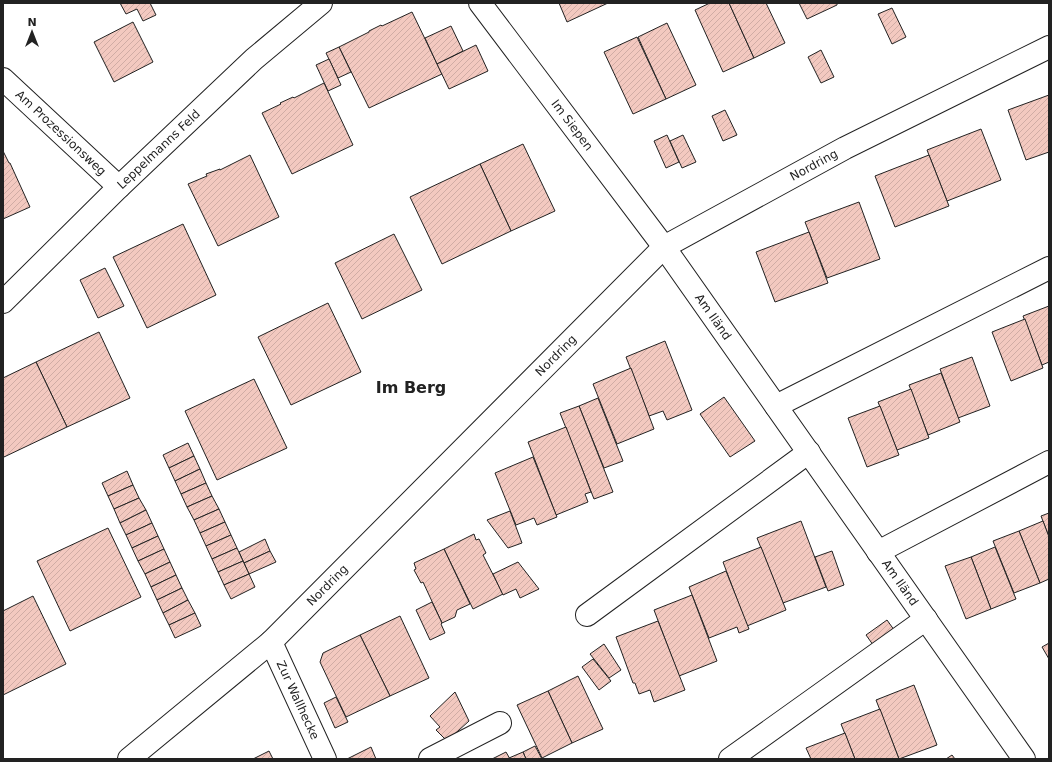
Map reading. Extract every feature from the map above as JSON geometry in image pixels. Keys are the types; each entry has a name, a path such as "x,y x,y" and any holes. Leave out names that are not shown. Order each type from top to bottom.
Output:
{"street":[{"name":"Leppelmanns Feld","path":"3,302 118,187 254,59 321,3"},
{"name":"Im Siepen","path":"480,3 664,247"},
{"name":"Nordring","path":"129,759 271,642 664,247 845,148 1049,46"},
{"name":"Am Prozessionsweg","path":"3,78 118,187"},
{"name":"Am Iländ","path":"664,247 1024,759"},
{"path":"776,406 1049,268"},
{"path":"587,615 809,452"},
{"path":"878,552 1049,462"},
{"path":"730,759 926,619"},
{"name":"Zur Wallhecke","path":"271,642 325,759"},
{"path":"430,759 500,723"}],"building":[{"path":"120,3 150,3 156,15 143,21 137,9 126,14"},
{"path":"559,3 608,3 567,22"},
{"path":"710,3 729,3 754,58 723,72 695,10"},
{"path":"729,3 766,3 785,43 754,58"},
{"path":"799,3 837,3 837,5 807,19"},
{"path":"892,8 906,37 892,44 878,14"},
{"path":"412,12 442,74 369,108 339,47 381,25 382,26"},
{"path":"133,22 153,62 114,82 94,42"},
{"path":"667,23 696,85 666,99 638,37"},
{"path":"451,26 463,51 437,64 425,38"},
{"path":"637,37 666,99 633,114 604,52"},
{"path":"476,45 488,71 449,89 437,64"},
{"path":"339,47 351,72 338,78 326,53"},
{"path":"821,50 834,77 821,83 808,57"},
{"path":"329,59 341,85 328,91 316,65"},
{"path":"324,83 353,145 292,174 262,113"},
{"path":"1049,95 1049,152 1026,160 1008,110"},
{"path":"725,110 737,135 723,141 712,116"},
{"path":"981,129 1001,180 947,201 927,150"},
{"path":"667,135 679,162 666,168 654,141"},
{"path":"683,135 696,162 682,168 670,141"},
{"path":"523,144 555,211 511,231 480,164"},
{"path":"3,151 30,207 3,219"},
{"path":"250,155 279,217 218,246 188,184 207,176 206,174 220,170"},
{"path":"929,155 949,206 895,227 875,176"},
{"path":"480,164 511,231 442,264 410,197"},
{"path":"859,202 880,259 827,278 805,222"},
{"path":"183,224 216,295 147,328 113,257"},
{"path":"809,232 828,283 775,302 756,252"},
{"path":"394,234 422,290 362,319 335,263"},
{"path":"105,268 124,306 98,318 80,280"},
{"path":"328,303 361,372 291,405 258,337"},
{"path":"1049,306 1049,362 1042,365 1023,316"},
{"path":"1025,319 1043,368 1011,381 992,332"},
{"path":"99,332 130,398 67,427 36,362"},
{"path":"665,341 692,410 667,420 663,411 649,416 626,357"},
{"path":"972,357 990,406 958,418 940,369"},
{"path":"36,362 67,427 4,457 3,378"},
{"path":"631,368 654,429 617,444 593,384"},
{"path":"941,373 960,422 928,435 909,385"},
{"path":"254,379 287,448 217,480 185,411"},
{"path":"911,389 929,438 897,450 878,402"},
{"path":"724,397 755,441 730,457 700,414"},
{"path":"598,398 623,461 604,468 579,406"},
{"path":"579,406 613,492 594,499 560,413"},
{"path":"880,406 899,455 867,467 848,418"},
{"path":"566,427 591,492 585,494 588,502 556,515 528,442"},
{"path":"188,443 194,456 169,468 163,455"},
{"path":"194,456 200,469 175,481 169,468"},
{"path":"533,457 557,517 537,525 534,518 516,525 495,473"},
{"path":"200,469 206,483 181,494 175,481"},
{"path":"127,471 133,485 108,496 102,483"},
{"path":"206,483 212,496 187,507 181,494"},
{"path":"133,485 139,498 114,509 108,496"},
{"path":"212,496 219,509 194,520 187,507"},
{"path":"139,498 146,510 120,523 114,509"},
{"path":"219,509 225,522 200,533 194,520"},
{"path":"146,510 152,523 126,535 120,523"},
{"path":"510,511 522,543 508,548 487,520"},
{"path":"1049,513 1049,537 1041,516"},
{"path":"801,521 826,587 783,603 757,538"},
{"path":"1043,521 1049,537 1049,579 1040,583 1019,531"},
{"path":"225,522 231,535 206,546 200,533"},
{"path":"152,523 158,536 132,548 126,535"},
{"path":"108,528 141,597 70,631 37,561"},
{"path":"1019,531 1040,583 1014,593 993,541"},
{"path":"474,534 476,540 479,539 486,553 483,555 503,594 473,609 444,549"},
{"path":"231,535 237,548 212,559 206,546"},
{"path":"158,536 164,549 138,561 132,548"},
{"path":"265,539 270,551 244,563 239,552"},
{"path":"761,547 786,610 747,626 723,562"},
{"path":"995,547 1016,599 991,609 971,557"},
{"path":"237,548 243,561 218,572 212,559"},
{"path":"164,549 170,562 145,574 138,561"},
{"path":"444,549 470,604 457,610 455,617 442,623 423,582 421,583 414,570 416,569 414,563"},
{"path":"270,551 276,562 249,574 244,563"},
{"path":"832,551 844,585 828,591 815,557"},
{"path":"971,557 991,609 966,619 945,566"},
{"path":"243,561 249,574 224,585 218,572"},
{"path":"170,562 176,575 151,587 145,574"},
{"path":"518,562 539,589 520,598 516,589 503,595 493,574"},
{"path":"726,571 749,629 739,633 737,627 709,638 689,587"},
{"path":"249,574 255,587 231,599 224,585"},
{"path":"176,575 182,588 157,600 151,587"},
{"path":"182,588 188,600 163,613 157,600"},
{"path":"692,595 717,661 679,676 654,610"},
{"path":"33,596 66,664 3,695 3,611"},
{"path":"188,600 195,613 169,625 163,613"},
{"path":"432,602 445,633 430,640 416,610"},
{"path":"195,613 201,626 175,638 169,625"},
{"path":"400,616 429,678 390,696 360,635"},
{"path":"887,620 897,634 876,649 866,635"},
{"path":"658,621 685,690 654,702 650,690 639,694 635,683 633,683 616,637"},
{"path":"360,635 390,696 346,717 320,662 323,653"},
{"path":"1049,643 1049,659 1042,647"},
{"path":"604,644 621,670 609,678 590,654"},
{"path":"593,659 611,681 599,690 582,667"},
{"path":"578,676 603,729 572,743 548,691"},
{"path":"914,685 937,745 899,759 876,700"},
{"path":"548,691 572,743 542,758 517,705"},
{"path":"455,692 469,721 447,741 436,730 440,727 430,716"},
{"path":"336,697 348,722 335,728 324,703"},
{"path":"880,709 899,759 855,759 841,724"},
{"path":"845,733 855,759 811,759 806,748"},
{"path":"535,746 542,759 526,759 523,752"},
{"path":"371,747 376,759 347,759"},
{"path":"269,751 273,759 253,759"},
{"path":"506,752 510,759 492,759"},
{"path":"523,752 526,759 509,758"},
{"path":"952,755 955,759 946,759"}],"district":[{"name":"Im Berg","path":"411,387"}]}
